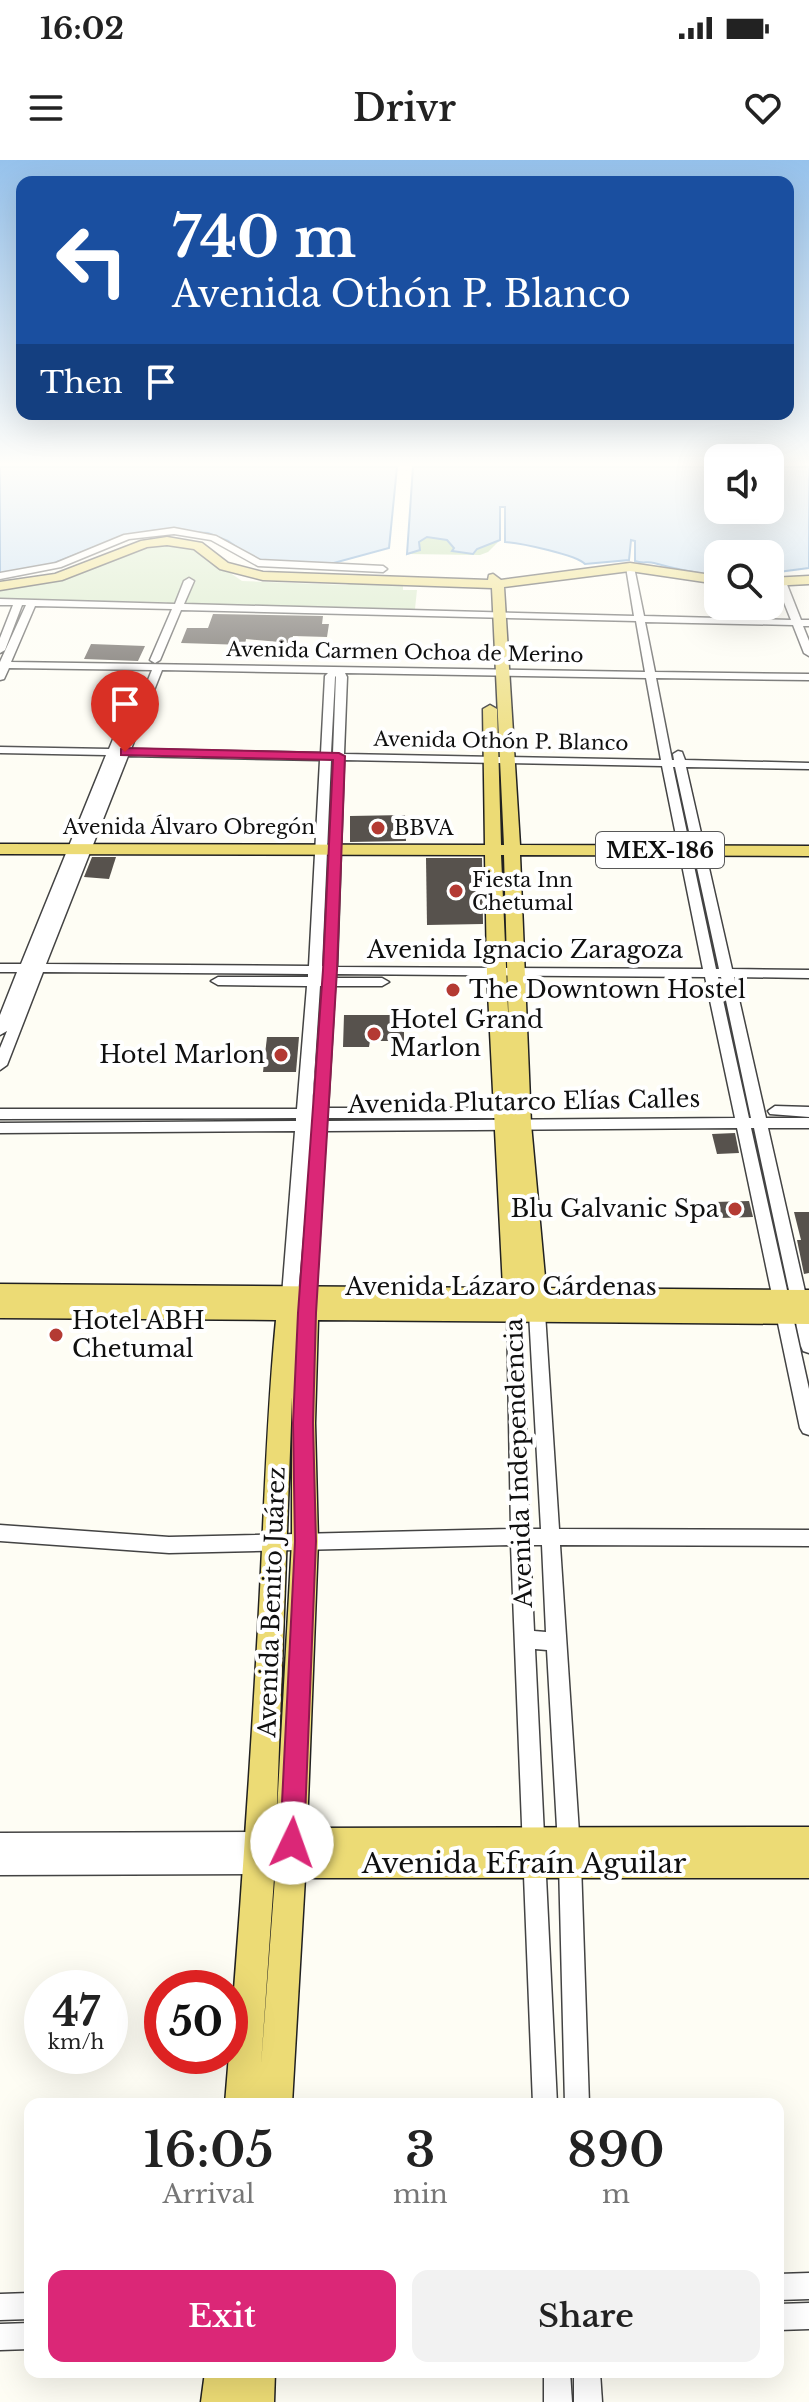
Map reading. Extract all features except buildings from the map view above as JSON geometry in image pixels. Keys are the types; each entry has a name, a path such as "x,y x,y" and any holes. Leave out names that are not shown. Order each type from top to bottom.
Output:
{"main road":[{"path":"0,586 77,572"},
{"path":"241,572 390,574 493,582 603,572"},
{"path":"660,572 704,578"},
{"path":"0,578 37,578"},
{"path":"784,582 809,580"},
{"name":"Avenida Independencia","path":"493,582 512,1119 526,1305"},
{"name":"Avenida Álvaro Obregón","path":"0,849 809,851"},
{"name":"Avenida Lázaro Cárdenas","path":"0,1293 298,1304"},
{"name":"Avenida Lázaro Cárdenas","path":"0,1309 298,1304 797,1307"},
{"name":"Avenida Benito Juárez","path":"242,2098 260,1853 276,1542 292,1399 298,1304"},
{"name":"Avenida Benito Juárez","path":"275,2098 292,1853 305,1541 292,1399"},
{"path":"268,1693 299,1693"},
{"name":"Avenida Efraín Aguilar","path":"569,1853 809,1842"},
{"name":"Avenida Efraín Aguilar","path":"260,1853 569,1853 809,1863"},
{"path":"254,1929 285,1955"},
{"path":"220,2402 222,2378"},
{"path":"255,2402 257,2378"}],"street":[{"path":"0,578 28,572"},
{"path":"362,572 390,574"},
{"path":"636,572 749,1116 809,1346"},
{"path":"0,1065 29,974 189,581"},
{"path":"784,588 806,624 809,653"},
{"path":"0,602 806,624"},
{"path":"0,650 19,602"},
{"path":"2,670 32,602"},
{"name":"Avenida Carmen Ochoa de Merino","path":"2,670 152,668 337,674 809,680"},
{"name":"Avenida Benito Juárez","path":"298,1304 322,976 337,674"},
{"name":"Avenida Othón P. Blanco","path":"0,750 117,755 809,766"},
{"name":"Avenida Othón P. Blanco","path":"0,756 117,755"},
{"name":"Avenida Othón P. Blanco","path":"675,766 809,773"},
{"name":"Avenida Ignacio Zaragoza","path":"0,968 29,974"},
{"path":"0,1031 29,974"},
{"name":"Avenida Ignacio Zaragoza","path":"0,978 29,974 719,978 809,974"},
{"name":"Avenida Ignacio Zaragoza","path":"719,978 809,983"},
{"name":"Avenida Plutarco Elías Calles","path":"0,1114 121,1121 312,1121 749,1116 809,1112"},
{"name":"Avenida Plutarco Elías Calles","path":"749,1116 809,1123"},
{"name":"Avenida Plutarco Elías Calles","path":"0,1128 121,1121"},
{"name":"Avenida Independencia","path":"526,1305 520,1537 545,2098"},
{"name":"Avenida Independencia","path":"526,1305 552,1539 569,1853 577,2098"},
{"path":"797,1307 809,1428"},
{"path":"0,1533 169,1545 520,1537 809,1538"},
{"path":"524,1640 557,1641"},
{"name":"Avenida Efraín Aguilar","path":"0,1844 260,1853"},
{"name":"Avenida Efraín Aguilar","path":"0,1864 260,1853"},
{"path":"784,2287 809,2286"},
{"path":"0,2307 24,2306"},
{"path":"784,2317 809,2316"},
{"path":"0,2337 24,2336"},
{"path":"557,2378 558,2402"},
{"path":"587,2378 588,2402"}],"green space":[{"path":"86,572 228,572 242,581 346,585 375,581 397,584 403,586 403,590 417,590 415,609 409,609 408,614 166,608 167,602 0,601 0,588 69,578"}],"place":[{"name":"BBVA","path":"378,828"},
{"name":"Fiesta Inn Chetumal","path":"456,891"},
{"name":"The Downtown Hostel","path":"453,990"},
{"name":"Hotel Grand Marlon","path":"374,1034"},
{"name":"Hotel Marlon","path":"281,1055"},
{"name":"Blu Galvanic Spa","path":"735,1209"},
{"name":"Hotel ABH Chetumal","path":"56,1335"}],"route":[{"path":"125,752 339,756 330,970 307,1313 303,1423 305,1541 292,1843"}]}
